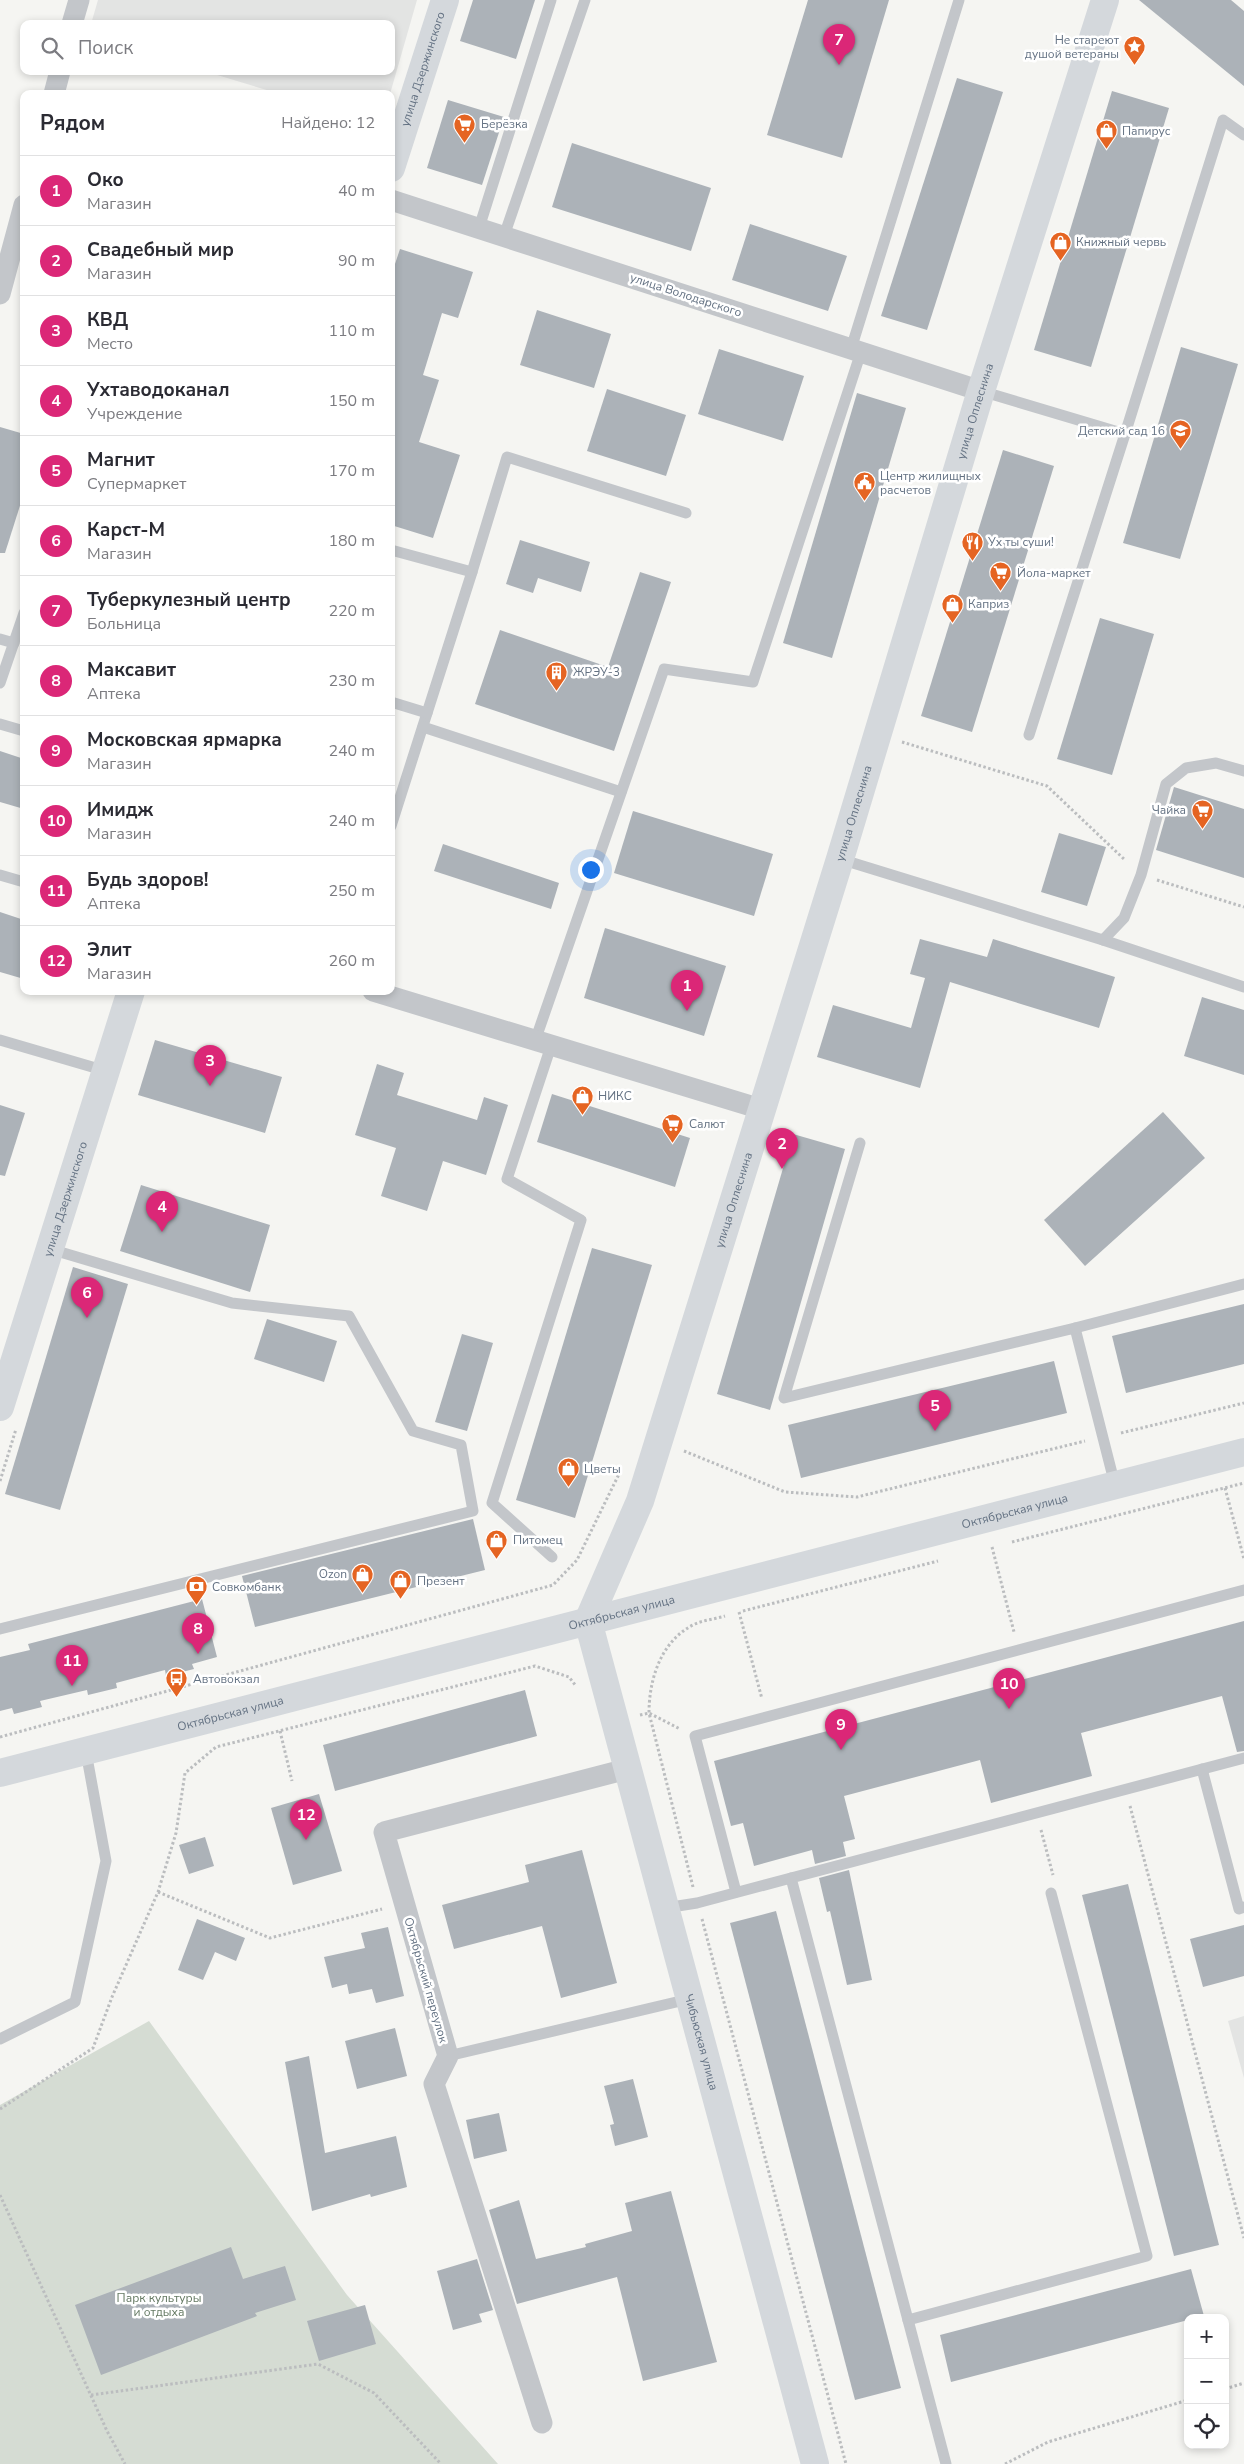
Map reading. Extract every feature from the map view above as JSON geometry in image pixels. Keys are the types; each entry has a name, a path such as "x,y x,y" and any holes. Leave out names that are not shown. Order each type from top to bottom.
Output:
{"street":[{"path":"73,20 79,0"},
{"name":"улица Дзержинского","path":"395,155 444,0"},
{"name":"улица Оплеснина","path":"588,1621 640,1501 840,859 981,391 1105,0"},
{"path":"55,90 59,75"},
{"name":"улица Володарского","path":"395,201 981,391"},
{"path":"0,294 7,243 20,214"},
{"name":"улица Дзержинского","path":"0,1404 130,995"},
{"path":"385,995 761,1109"},
{"name":"Октябрьская улица","path":"0,1773 1244,1452"},
{"name":"Чибьюская улица","path":"588,1621 816,2464"},
{"name":"Октябрьский переулок","path":"542,2423 434,2084 448,2056 384,1832 627,1769"}],"lane":[{"path":"479,228 551,0"},
{"path":"504,236 585,0"},
{"path":"552,1557 492,1503 581,1220 508,1179 543,1043 622,792 664,669 753,682 856,350 959,0"},
{"path":"1029,735 1223,120 1244,135"},
{"path":"981,391 1125,434"},
{"path":"395,813 508,457 686,513"},
{"path":"395,551 472,572"},
{"path":"0,683 20,625"},
{"path":"0,639 14,643"},
{"path":"395,703 427,713"},
{"path":"0,724 20,731"},
{"path":"422,727 622,792"},
{"path":"1103,940 1124,918 1141,875 1166,784 1186,768 1216,763 1244,771"},
{"path":"840,859 1103,940 1244,987"},
{"path":"0,875 20,881"},
{"path":"0,1040 106,1071"},
{"path":"860,1143 784,1398 1075,1328 1244,1284"},
{"path":"0,1629 473,1510 461,1445 413,1431 349,1316 232,1303 50,1249"},
{"path":"1075,1328 1115,1486"},
{"path":"736,1892 695,1736 1244,1590"},
{"path":"0,2039 75,2002 106,1861 86,1752"},
{"path":"665,1908 697,1903 1244,1758"},
{"path":"1202,1769 1239,1909 1244,1908"},
{"path":"791,1878 946,2464"},
{"path":"908,2320 1147,2256 1051,1893"},
{"path":"448,2056 690,1999"}],"path":[{"path":"895,740 1047,786 1141,875 1244,907"},
{"path":"692,1454 785,1492 857,1497 1244,1403"},
{"path":"1,1736 553,1585 577,1560 620,1472"},
{"path":"1010,1542 1244,1483"},
{"path":"1225,1488 1244,1559"},
{"path":"982,1550 1001,1545"},
{"path":"992,1547 1019,1650"},
{"path":"846,2464 697,1903 649,1713 651,1679 661,1657 674,1640 694,1624 944,1559"},
{"path":"739,1612 767,1717"},
{"path":"0,2109 93,2048 112,1997 158,1892 176,1833 185,1773 216,1748 536,1666 569,1676 581,1692"},
{"path":"649,1713 695,1736"},
{"path":"280,1731 292,1780"},
{"path":"1125,1789 1244,2238"},
{"path":"1036,1813 1053,1873 1051,1893"},
{"path":"158,1892 270,1938 404,1903"},
{"path":"0,2195 91,2395 125,2464"},
{"path":"91,2395 318,2364 374,2393 441,2464"},
{"path":"1229,2388 1244,2383"},
{"path":"1005,2464 1048,2442 1184,2401"}],"shaded area":[{"path":"98,0 417,0 391,90 267,90 217,75 395,75 395,20 92,20"},
{"path":"1244,2016 1244,2078 1228,2021"}],"green space":[{"name":"Парк культуры и отдыха","path":"149,2021 347,2295 498,2464 0,2464 0,2105"}],"building":[{"path":"473,0 535,0 516,59 460,41"},
{"path":"808,0 889,0 842,158 767,135"},
{"path":"1139,0 1231,0 1244,11 1244,86"},
{"path":"957,78 1003,92 927,330 881,316"},
{"path":"1112,91 1169,108 1091,367 1034,350"},
{"name":"Берёзка","path":"448,100 504,117 482,185 427,168"},
{"path":"572,143 711,188 691,251 552,207"},
{"path":"750,224 847,256 828,311 732,280"},
{"path":"400,249 473,272 458,318 442,313 423,375 439,380 419,442 460,455 433,538 395,526 395,264"},
{"path":"537,310 611,334 594,388 520,365"},
{"path":"1181,347 1238,364 1180,559 1123,543"},
{"path":"719,349 804,376 783,441 698,414"},
{"path":"607,389 686,415 666,476 587,451"},
{"path":"857,393 906,408 832,658 783,643"},
{"path":"0,427 20,433 20,506 5,553 0,553"},
{"path":"1003,450 1054,466 972,732 921,716"},
{"path":"520,540 590,562 581,592 538,578 533,593 506,584"},
{"name":"ЖРЭУ-3","path":"640,572 671,582 614,751 475,704 500,630 608,667"},
{"path":"1100,618 1154,634 1112,775 1057,759"},
{"path":"0,751 20,758 20,808 0,802"},
{"name":"Чайка","path":"1174,787 1244,809 1244,878 1156,850"},
{"path":"633,811 773,854 754,916 614,873"},
{"path":"1059,833 1106,847 1087,906 1041,892"},
{"path":"443,844 559,883 551,909 434,871"},
{"path":"0,912 20,919 20,978 0,972"},
{"path":"605,928 726,966 704,1036 584,998"},
{"path":"920,939 987,957 993,939 1115,977 1099,1028 950,982 920,1088 817,1057 833,1005 911,1028 925,978 910,974"},
{"path":"1202,997 1244,1010 1244,1075 1184,1056"},
{"path":"155,1040 282,1077 265,1133 138,1095"},
{"path":"377,1064 404,1073 397,1095 477,1120 484,1097 508,1105 486,1175 443,1161 427,1211 381,1196 396,1148 355,1135"},
{"path":"552,1094 690,1138 675,1187 537,1142"},
{"path":"0,1105 25,1113 5,1176 0,1175"},
{"path":"1163,1112 1205,1158 1085,1266 1044,1220"},
{"path":"793,1134 845,1149 770,1410 717,1394"},
{"path":"141,1185 270,1225 250,1292 120,1251"},
{"path":"592,1248 652,1265 575,1518 516,1500"},
{"path":"73,1267 128,1284 60,1510 5,1494"},
{"path":"1244,1304 1244,1364 1126,1393 1112,1336"},
{"path":"267,1319 337,1341 324,1382 254,1359"},
{"path":"462,1334 493,1343 467,1431 435,1422"},
{"path":"1054,1361 1067,1413 801,1478 788,1425"},
{"path":"473,1519 485,1570 255,1627 242,1576"},
{"path":"202,1599 217,1657 192,1664 194,1669 166,1676 165,1670 116,1683 117,1688 88,1695 87,1690 40,1701 42,1707 14,1714 12,1708 0,1711 0,1657 30,1650 28,1644"},
{"path":"1244,1621 1244,1751 1237,1752 1222,1696 1081,1733 1092,1776 991,1803 980,1760 844,1796 855,1839 843,1842 846,1856 815,1864 812,1850 754,1866 743,1823 731,1826 714,1761"},
{"path":"525,1690 537,1736 335,1791 323,1745"},
{"path":"319,1794 342,1871 293,1885 271,1808"},
{"path":"205,1837 214,1866 189,1874 179,1845"},
{"path":"582,1850 617,1983 561,1998 542,1926 454,1949 442,1905 529,1882 525,1865"},
{"path":"849,1870 872,1980 847,1985 830,1911 827,1912 819,1878"},
{"path":"1128,1884 1219,2245 1174,2256 1082,1895"},
{"path":"776,1911 901,2388 855,2400 730,1923"},
{"path":"197,1919 245,1938 236,1961 215,1952 203,1980 178,1970"},
{"path":"1244,1925 1244,1976 1203,1987 1190,1939"},
{"path":"388,1927 404,1996 376,2003 372,1989 349,1994 347,1984 332,1988 324,1957 365,1948 361,1933"},
{"path":"395,2028 407,2076 357,2089 345,2041"},
{"path":"309,2056 325,2153 396,2136 407,2187 371,2197 370,2194 312,2211 285,2062"},
{"path":"633,2079 648,2137 615,2146 610,2125 614,2124 604,2086"},
{"path":"499,2113 507,2151 474,2159 466,2120"},
{"path":"671,2191 717,2362 643,2381 617,2277 517,2304 489,2210 519,2200 536,2259 586,2247 585,2244 632,2231 625,2203"},
{"path":"231,2247 243,2279 285,2266 296,2300 255,2313 257,2316 101,2375 75,2305"},
{"path":"477,2259 493,2310 479,2314 482,2322 453,2330 437,2271"},
{"path":"1191,2269 1203,2314 1184,2314 1184,2321 951,2382 940,2335"},
{"path":"365,2305 376,2344 319,2361 307,2321"}],"place":[{"name":"Туберкулезный центр","path":"839,65"},
{"name":"Не стареют душой ветераны","path":"1135,66"},
{"name":"Берёзка","path":"465,143"},
{"name":"Папирус","path":"1106,150"},
{"name":"Книжный червь","path":"1060,261"},
{"name":"Детский сад 16","path":"1181,450"},
{"name":"Центр жилищных расчетов","path":"864,502"},
{"name":"Ух ты суши!","path":"972,561"},
{"name":"Йола-маркет","path":"1001,592"},
{"name":"Каприз","path":"952,623"},
{"name":"ЖРЭУ-3","path":"557,691"},
{"name":"Чайка","path":"1202,829"},
{"name":"Око","path":"687,1011"},
{"name":"КВД","path":"210,1086"},
{"name":"НИКС","path":"582,1115"},
{"name":"Салют","path":"673,1143"},
{"name":"Свадебный мир","path":"782,1169"},
{"name":"Ухтаводоканал","path":"162,1232"},
{"name":"Карст-М","path":"87,1318"},
{"name":"Магнит","path":"935,1431"},
{"name":"Цветы","path":"568,1488"},
{"name":"Питомец","path":"497,1559"},
{"name":"Ozon","path":"363,1593"},
{"name":"Презент","path":"401,1600"},
{"name":"Совкомбанк","path":"196,1606"},
{"name":"Максавит","path":"198,1654"},
{"name":"Будь здоров!","path":"72,1686"},
{"name":"Автовокзал","path":"177,1698"},
{"name":"Имидж","path":"1009,1709"},
{"name":"Московская ярмарка","path":"841,1750"},
{"name":"Элит","path":"306,1840"}]}
